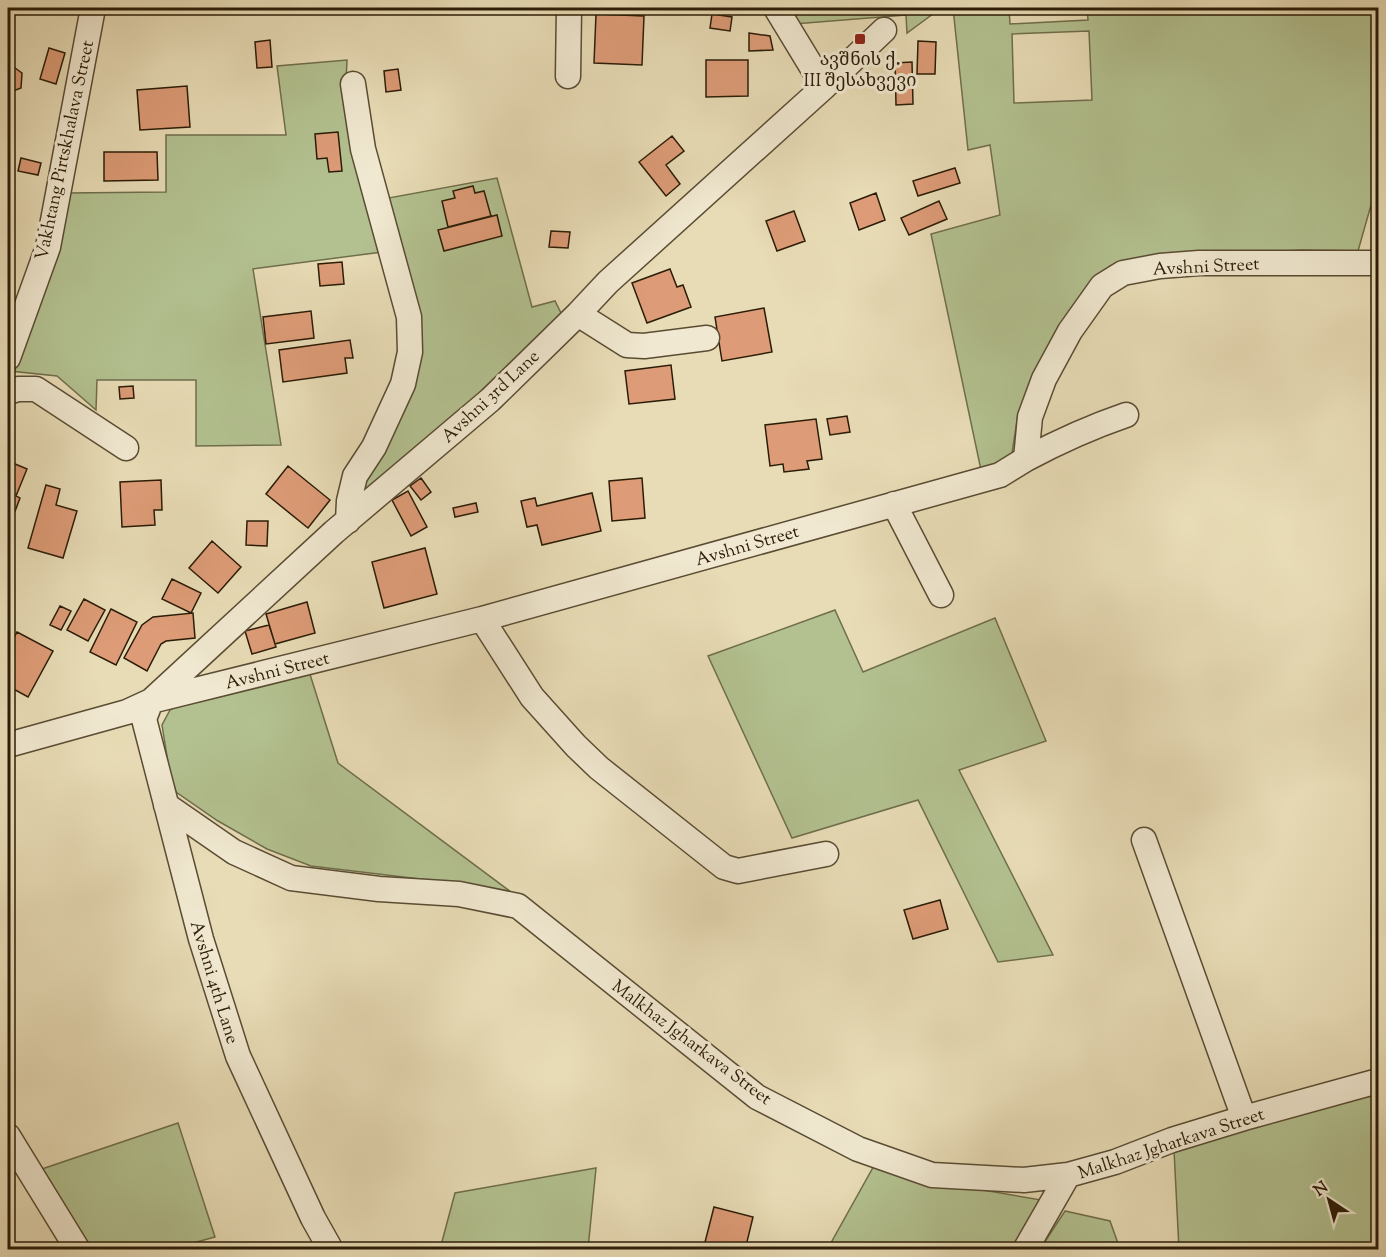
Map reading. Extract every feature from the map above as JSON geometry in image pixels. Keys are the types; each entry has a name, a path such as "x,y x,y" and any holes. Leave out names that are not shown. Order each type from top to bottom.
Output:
{"street":[{"name":"Vakhtang Pirtskhalava Street","path":"8,358 48,247 93,8"},
{"path":"568,76 569,8"},
{"path":"776,8 824,87"},
{"name":"Avshni 3rd Lane","path":"151,701 348,521 490,400 608,282 884,30"},
{"path":"348,521 349,501 355,476 374,447 403,384 410,352 409,317 363,149 353,84"},
{"name":"Avshni Street","path":"8,745 127,712 151,701 482,619 1000,475 1026,459 1030,417 1044,379 1070,331 1102,286 1123,273 1160,266 1199,263 1378,263"},
{"path":"578,314 627,345 644,346 707,338"},
{"path":"8,392 18,389 36,389 126,448"},
{"path":"1026,459 1087,429 1126,416"},
{"path":"894,504 941,595"},
{"path":"482,619 532,697 576,746 599,768 724,867 738,871 826,854"},
{"name":"Avshni 4th Lane","path":"151,701 144,719 201,939 238,1056 313,1218 331,1250"},
{"name":"Malkhaz Jgharkava Street","path":"166,805 234,852 291,878 379,889 459,894 518,906 757,1097 858,1149 932,1175 1024,1180 1068,1175 1115,1162 1172,1140 1244,1118 1378,1081"},
{"path":"1144,840 1244,1118"},
{"path":"8,1136 78,1250"},
{"path":"1025,1250 1068,1175"}],"green space":[{"path":"784,8 941,8 907,33 906,15 794,24"},
{"path":"953,8 1009,8 1010,24 1088,20 1087,8 1378,8 1378,191 1375,191 1358,251 1302,250 1130,260 1110,266 1095,280 1018,414 1012,453 996,464 981,470 931,234 1000,215 990,145 968,150","holes":["1089,31 1092,100 1014,103 1012,34"]},
{"path":"347,60 346,82 382,252 253,269 281,445 196,446 196,380 97,380 96,410 57,376 10,371 42,285 66,193 166,192 166,135 286,135 277,66"},
{"path":"497,178 532,307 555,301 563,317 504,376 359,501 361,484 409,387 383,199"},
{"path":"835,610 863,672 995,618 1046,741 959,770 1053,955 998,962 918,800 792,838 708,656"},
{"path":"308,668 338,763 519,898 479,886 311,866 267,849 218,821 176,792 169,769 162,725 170,710 187,700"},
{"path":"1378,1090 1378,1249 1179,1249 1174,1150"},
{"path":"178,1123 215,1237 171,1249 91,1249 39,1170"},
{"path":"875,1164 930,1181 1041,1200 1013,1249 827,1250"},
{"path":"596,1168 588,1249 440,1249 455,1193"},
{"path":"1065,1211 1110,1221 1120,1249 1040,1249"}],"building":[{"path":"596,14 644,16 642,65 594,63"},
{"path":"712,14 732,17 730,31 710,28"},
{"path":"749,33 770,36 773,50 749,51"},
{"path":"270,40 272,67 257,68 255,42"},
{"path":"918,41 936,42 935,74 917,74"},
{"path":"49,48 65,53 56,84 40,79"},
{"path":"706,60 748,60 748,96 706,97"},
{"path":"912,62 913,104 896,105 895,63"},
{"path":"11,65 22,73 21,88 8,93 8,66"},
{"path":"398,69 401,90 386,92 384,71"},
{"path":"187,86 190,127 140,130 137,90"},
{"path":"338,132 342,171 329,172 327,158 317,159 315,134"},
{"path":"672,136 684,151 666,165 680,184 666,196 639,162"},
{"path":"104,152 157,152 158,180 104,181"},
{"path":"21,158 41,163 38,175 18,171"},
{"path":"955,168 960,183 918,196 913,181"},
{"path":"473,186 475,193 484,191 491,216 448,227 442,201 455,198 453,191"},
{"path":"876,193 885,220 859,230 850,203"},
{"path":"939,201 947,219 909,235 901,218"},
{"path":"794,211 805,241 777,251 766,221"},
{"path":"497,215 502,236 444,251 438,230"},
{"path":"551,231 570,232 568,248 549,247"},
{"path":"342,262 344,284 320,286 318,264"},
{"path":"670,269 677,287 683,285 691,307 647,323 632,283"},
{"path":"764,308 772,352 722,361 715,317"},
{"path":"311,311 314,338 266,344 263,317"},
{"path":"350,340 353,358 345,358 347,373 283,382 279,350"},
{"path":"671,365 675,399 629,404 625,371"},
{"path":"133,386 134,398 120,399 119,387"},
{"path":"847,416 850,432 830,435 827,419"},
{"path":"816,419 822,459 807,461 809,469 784,472 783,464 770,466 765,425"},
{"path":"8,461 27,469 16,496 20,498 14,514 8,511"},
{"path":"288,466 330,500 308,528 266,494"},
{"path":"421,478 431,492 421,500 410,486"},
{"path":"642,478 645,518 612,521 609,481"},
{"path":"161,480 162,510 154,510 155,525 122,527 120,482"},
{"path":"46,485 60,489 56,505 77,511 63,558 28,548"},
{"path":"408,491 427,527 411,536 392,500"},
{"path":"592,493 601,531 542,545 537,525 527,527 521,501 535,498 537,506"},
{"path":"476,503 478,512 455,517 453,508"},
{"path":"247,521 268,521 267,546 246,545"},
{"path":"212,541 241,567 218,593 189,568"},
{"path":"425,548 437,594 384,608 372,562"},
{"path":"172,579 201,593 191,613 162,599"},
{"path":"84,599 105,610 88,641 67,630"},
{"path":"307,602 315,633 275,644 266,614"},
{"path":"60,606 71,611 61,630 50,625"},
{"path":"111,609 137,622 116,665 90,652"},
{"path":"193,613 195,638 166,641 161,644 147,671 124,658 142,625 153,617"},
{"path":"269,625 276,647 252,654 245,631"},
{"path":"17,632 53,651 28,697 8,686 8,649"},
{"path":"940,900 948,929 913,939 904,910"},
{"path":"714,1207 753,1217 745,1250 703,1250"}],"place":[{"name":"ავშნის ქ. III შესახვევი","path":"860,39"}]}
